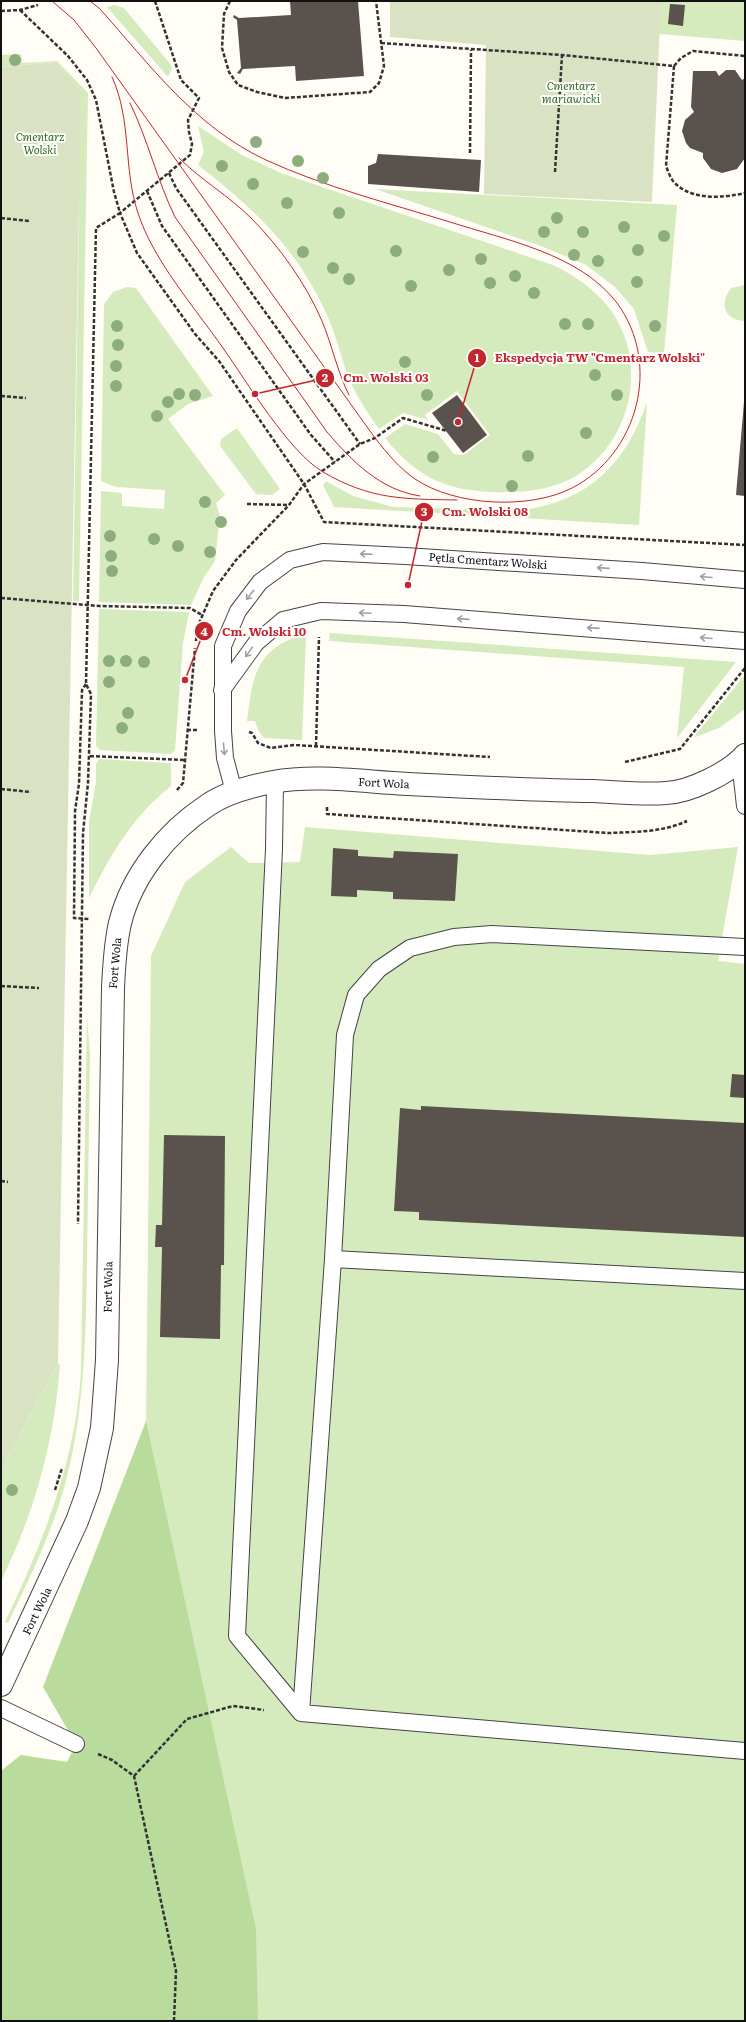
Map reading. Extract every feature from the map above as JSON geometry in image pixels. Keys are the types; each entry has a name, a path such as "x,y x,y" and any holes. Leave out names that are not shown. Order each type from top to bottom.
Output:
{"street":[{"name":"Fort Wola","path":"1,1686 78,1521 89,1488 102,1428 107,1360 113,988 115,948 120,922 130,894 144,868 165,841 186,821 209,804 234,792 275,782 329,780 521,790 668,793 707,782 742,758"}],"lane":[{"name":"Pętla Cmentarz Wolski","path":"234,792 225,758 222,690 224,646 238,611 260,582 290,560 323,552 642,571 745,580"},
{"path":"222,690 256,643 283,620 321,610 404,614 745,641"},
{"path":"742,758 745,806"},
{"path":"275,782 274,849 237,1636 301,1713 745,1751"},
{"path":"301,1713 333,1259 345,1035 356,995 379,969 410,948 454,937 492,934 745,947"},
{"path":"333,1259 745,1281"},
{"path":"1,1708 76,1744"}],"path":[{"path":"78,1226 84,811 90,756 91,694 86,684 96,228 120,214 190,155 192,144 188,132 188,120 199,98 181,80 155,1"},
{"path":"230,1 224,14 222,48 227,66 238,85 257,92 285,98 370,92 379,82 384,66 376,1"},
{"path":"1,11 20,10 38,5"},
{"path":"20,10 68,56 88,80 96,100 114,192 120,214 137,253 195,334 219,361 304,484 324,522 745,545"},
{"path":"381,43 562,55 674,66"},
{"path":"470,152 471,50"},
{"path":"745,56 693,51 681,58 674,66 666,166 673,181 686,191 705,196 725,198 745,193"},
{"path":"555,172 562,55"},
{"path":"169,173 176,188 360,444"},
{"path":"147,191 162,226 311,435 335,462"},
{"path":"1,218 29,221"},
{"path":"1,396 26,398"},
{"path":"173,794 183,783 197,628 213,590 236,560 289,505 304,484 360,444 375,438 403,418 447,431"},
{"path":"247,504 289,505"},
{"path":"1,598 99,606 190,608 202,615"},
{"path":"316,746 319,637"},
{"path":"622,762 680,749 745,668"},
{"path":"86,684 82,690 79,784 75,811 74,918 90,919 92,913"},
{"path":"187,730 198,730"},
{"path":"246,732 252,732 258,743 271,748 294,745 493,757"},
{"path":"90,756 185,760"},
{"path":"1,790 31,792"},
{"path":"327,807 327,814 608,832 640,832 676,826 688,820"},
{"path":"1,986 39,988"},
{"path":"1,1181 8,1182"},
{"path":"54,1494 62,1466"},
{"path":"134,1776 187,1718 233,1706 301,1713"},
{"path":"76,1744 112,1760 134,1776 176,1970 174,2021"}],"green space":[{"name":"Cmentarz mariawicki","path":"390,1 661,1 652,202 484,194 486,45 390,37"},
{"path":"661,1 745,1 745,41 659,34"},
{"path":"114,5 124,8 171,65 172,68 168,77 107,7"},
{"path":"21,54 22,63 57,61 88,93 79,601 73,601 79,217 56,62 1,67 1,55"},
{"name":"Cmentarz Wolski","path":"56,62 81,91 58,1363 1,1469 1,67"},
{"path":"198,126 242,155 281,173 553,265 584,284 598,295 610,309 622,330 629,353 631,376 629,400 622,422 610,443 595,461 576,476 556,485 535,490 491,492 458,488 431,478 407,462 385,438 405,424 438,434 454,454 464,455 490,435 457,391 425,415 428,420 403,413 379,429 354,389 347,374 329,319 300,267 271,230 254,213 198,165 204,152"},
{"path":"375,189 677,205 664,353 648,352 634,309 615,287 586,265 541,246"},
{"path":"745,285 745,321 732,318 728,314 725,300 731,288"},
{"path":"127,287 136,288 213,396 188,404 168,419 225,495 216,503 220,516 215,561 204,577 191,605 99,602 101,491 122,493 122,506 164,509 165,490 116,487 101,481 104,304 113,292"},
{"path":"647,402 639,525 334,507 323,485 326,481 353,496 393,507 515,511 540,507 562,500 582,491 599,478 614,463 627,445 638,425"},
{"path":"237,428 280,489 272,495 256,494 220,446 221,439"},
{"path":"99,609 189,612 183,643 175,750 171,754 100,750 96,746"},
{"path":"330,633 736,662 677,738 684,667 329,641"},
{"path":"296,637 306,637 302,740 264,738 258,730 255,721 247,721 254,681 263,660 271,651 282,643"},
{"path":"745,675 745,709 719,728 693,738"},
{"path":"99,759 171,763 171,786 145,810 134,823 114,851 89,898 89,822 96,782 96,764"},
{"path":"305,827 650,855 738,847 718,961 745,964 745,2021 1,2021 1,1771 21,1755 69,1770 91,1721 76,1621 146,1421 151,956 185,882 231,847 249,863 300,862"},
{"path":"87,1015 90,1055 86,1313 78,1423 67,1477 56,1515 33,1570 8,1623 5,1622 32,1562 65,1469 78,1404 81,1371"},
{"path":"58,1363 60,1365 53,1422 41,1476 24,1529 1,1581 1,1469"},
{"path":"146,1421 256,1929 258,2021 1,2021 1,1771 21,1755 67,1762 76,1744 43,1687"}],"building":[{"path":"290,1 358,1 364,76 296,81 295,66 243,69 240,74 237,73 241,68 237,20 233,17 234,15 239,18 291,15"},
{"path":"670,4 685,5 683,26 668,24"},
{"path":"726,70 735,70 742,80 745,78 745,158 737,169 722,173 711,169 703,158 703,153 690,148 686,143 682,131 685,120 694,112 691,107 693,71 716,71 719,76"},
{"path":"378,154 481,160 479,192 368,184 368,166 376,163"},
{"path":"457,395 487,435 463,453 432,413"},
{"path":"745,402 745,496 736,495"},
{"path":"333,848 358,850 358,856 393,858 394,851 458,854 455,901 393,899 393,892 357,890 357,897 331,896"},
{"path":"732,1074 745,1075 745,1098 730,1097"},
{"path":"421,1106 745,1123 745,1237 419,1220 419,1212 394,1211 400,1108 421,1110"},
{"path":"164,1135 225,1136 224,1265 221,1265 220,1339 160,1337 162,1247 155,1247 156,1225 162,1225"}],"tram line":[{"path":"52,1 74,20 96,48 375,438 409,475 431,488 450,495 471,500 492,502 535,500 555,495 572,488 595,473 613,453 627,431 636,406 640,379 638,353 631,327 617,303 601,286 583,272 541,251 495,235 334,186 288,170 266,160 217,130 195,112 156,73 100,9 90,1"},
{"path":"112,77 122,110 133,196 145,231 164,266 256,397 296,449 323,472 357,488 373,493 404,498 457,500"},
{"path":"130,103 175,217 327,432 346,453 368,473 392,488 420,496"},
{"path":"179,158 196,174 234,202 251,218 262,229 291,266 316,307 349,395"}],"place":[{"name":"Cm. Wolski 03","path":"255,394"},
{"name":"Ekspedycja TW \"Cmentarz Wolski\"","path":"458,422"},
{"name":"Cm. Wolski 08","path":"408,585"},
{"name":"Cm. Wolski 10","path":"185,680"}]}
